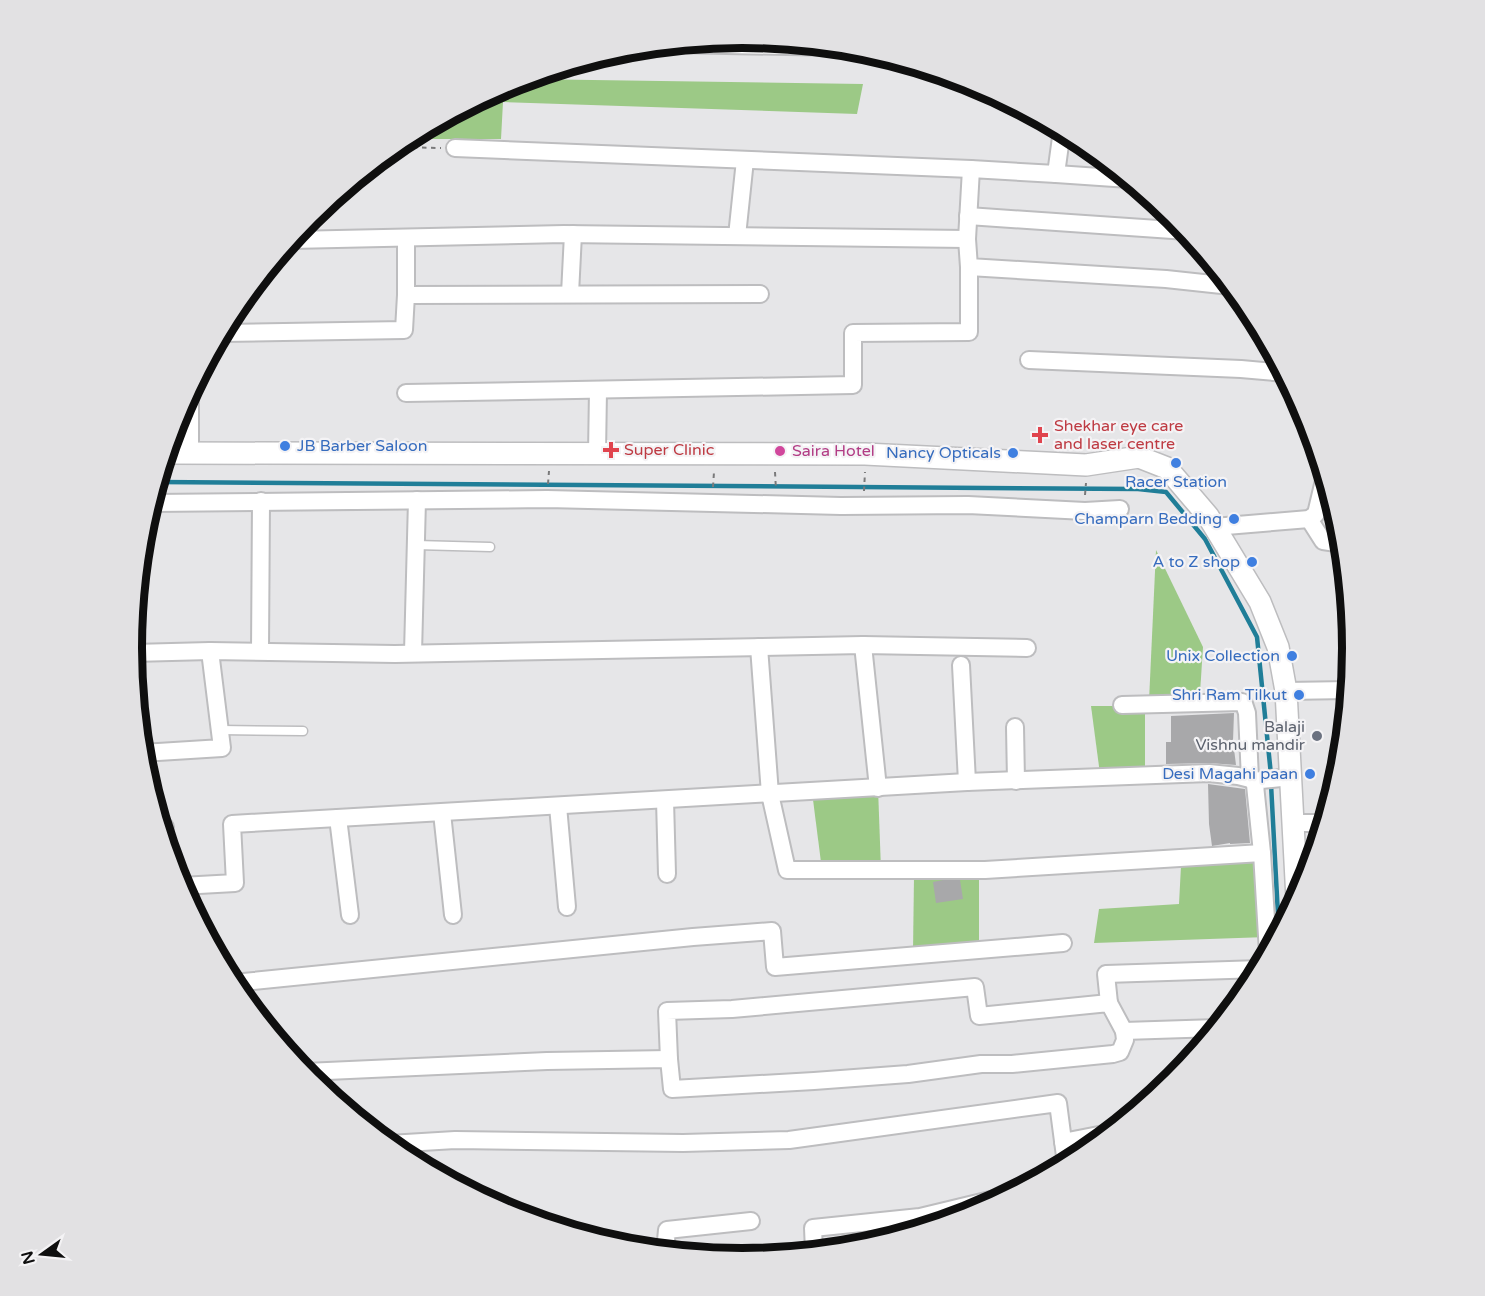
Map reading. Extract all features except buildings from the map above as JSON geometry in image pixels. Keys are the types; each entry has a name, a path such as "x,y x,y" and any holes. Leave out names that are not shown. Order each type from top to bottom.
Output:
{"street":[{"path":"1056,174 1061,140"},
{"path":"455,148 971,169 1115,178"},
{"path":"737,236 745,160"},
{"path":"406,393 853,385 853,333 969,332 967,239 971,169"},
{"path":"968,216 1173,230"},
{"path":"570,294 573,234"},
{"path":"303,240 573,234 967,239"},
{"path":"233,333 404,330 406,238"},
{"path":"969,267 1166,279 1220,285"},
{"path":"406,295 759,294"},
{"path":"1029,360 1275,372"},
{"path":"597,454 598,390"},
{"path":"190,414 190,453"},
{"path":"175,453 865,454 1086,465 1139,457 1167,468 1208,516 1260,602 1278,646 1286,691 1267,779"},
{"path":"1214,527 1309,519 1316,514 1321,491"},
{"path":"161,503 547,499 841,506 968,505 1084,511 1120,509"},
{"path":"413,653 417,500"},
{"path":"260,651 261,501"},
{"path":"1309,519 1323,541 1333,542"},
{"path":"863,645 878,788"},
{"path":"142,653 260,651 413,653 863,645 1027,648"},
{"path":"759,647 770,794 787,870 985,870 1262,853"},
{"path":"152,752 222,748 210,651"},
{"path":"961,664 967,782"},
{"path":"1286,691 1341,690"},
{"path":"1122,705 1242,702 1246,708 1267,779 1293,823 1296,880"},
{"path":"1015,727 1016,781"},
{"path":"191,885 235,883 232,824 967,782 1209,773 1267,779"},
{"path":"1267,779 1255,785 1254,789 1262,853 1267,939"},
{"path":"665,800 668,874"},
{"path":"558,806 567,907"},
{"path":"442,813 453,915"},
{"path":"338,818 350,915"},
{"path":"1293,823 1316,823"},
{"path":"245,982 772,931 774,967 1063,943"},
{"path":"1108,1003 979,1016 975,987 732,1009 667,1011 672,1089 908,1074 981,1064 1012,1064 1113,1054 1120,1052 1125,1040 1124,1031 1108,1003 1106,974 1248,969"},
{"path":"1124,1031 1207,1028"},
{"path":"317,1071 547,1061 669,1059"},
{"path":"404,1143 455,1140 683,1143 789,1140 1058,1103 1065,1154"},
{"path":"1063,1142 1090,1137"},
{"path":"666,1243 667,1230 751,1221"},
{"path":"814,1244 813,1228 915,1222"}],"lane":[{"path":"416,545 490,546"},
{"path":"220,730 303,731"}],"path":[{"path":"412,147 455,148"},
{"path":"548,488 549,470"},
{"path":"864,490 865,472"},
{"path":"713,492 714,473"},
{"path":"775,475 776,490"},
{"path":"1085,499 1086,478"}],"green space":[{"path":"552,79 863,84 857,114 503,102 501,139 425,139 477,110 504,98 504,101 508,96"},
{"path":"1156,550 1203,647 1200,693 1149,701"},
{"path":"1091,706 1145,706 1145,772 1100,774"},
{"path":"878,788 881,870 822,870 812,792"},
{"path":"1257,857 1267,937 1094,943 1099,909 1179,904 1181,866"},
{"path":"958,872 979,879 979,948 913,952 914,876"}],"waterway":[{"path":"166,482 1138,489 1166,492 1205,539 1257,637 1271,775"},
{"path":"1271,784 1278,918"}],"place":[{"name":"Shekhar eye care and laser centre","path":"1040,435"},
{"name":"JB Barber Saloon","path":"285,446"},
{"name":"Super Clinic","path":"611,450"},
{"name":"Saira Hotel","path":"780,451"},
{"name":"Nancy Opticals","path":"1013,453"},
{"name":"Racer Station","path":"1176,463"},
{"name":"Champarn Bedding","path":"1234,519"},
{"name":"A to Z shop","path":"1252,562"},
{"name":"Unix Collection","path":"1292,656"},
{"name":"Shri Ram Tilkut","path":"1299,695"},
{"name":"Balaji Vishnu mandir","path":"1317,736"},
{"name":"Desi Magahi paan","path":"1310,774"}]}
